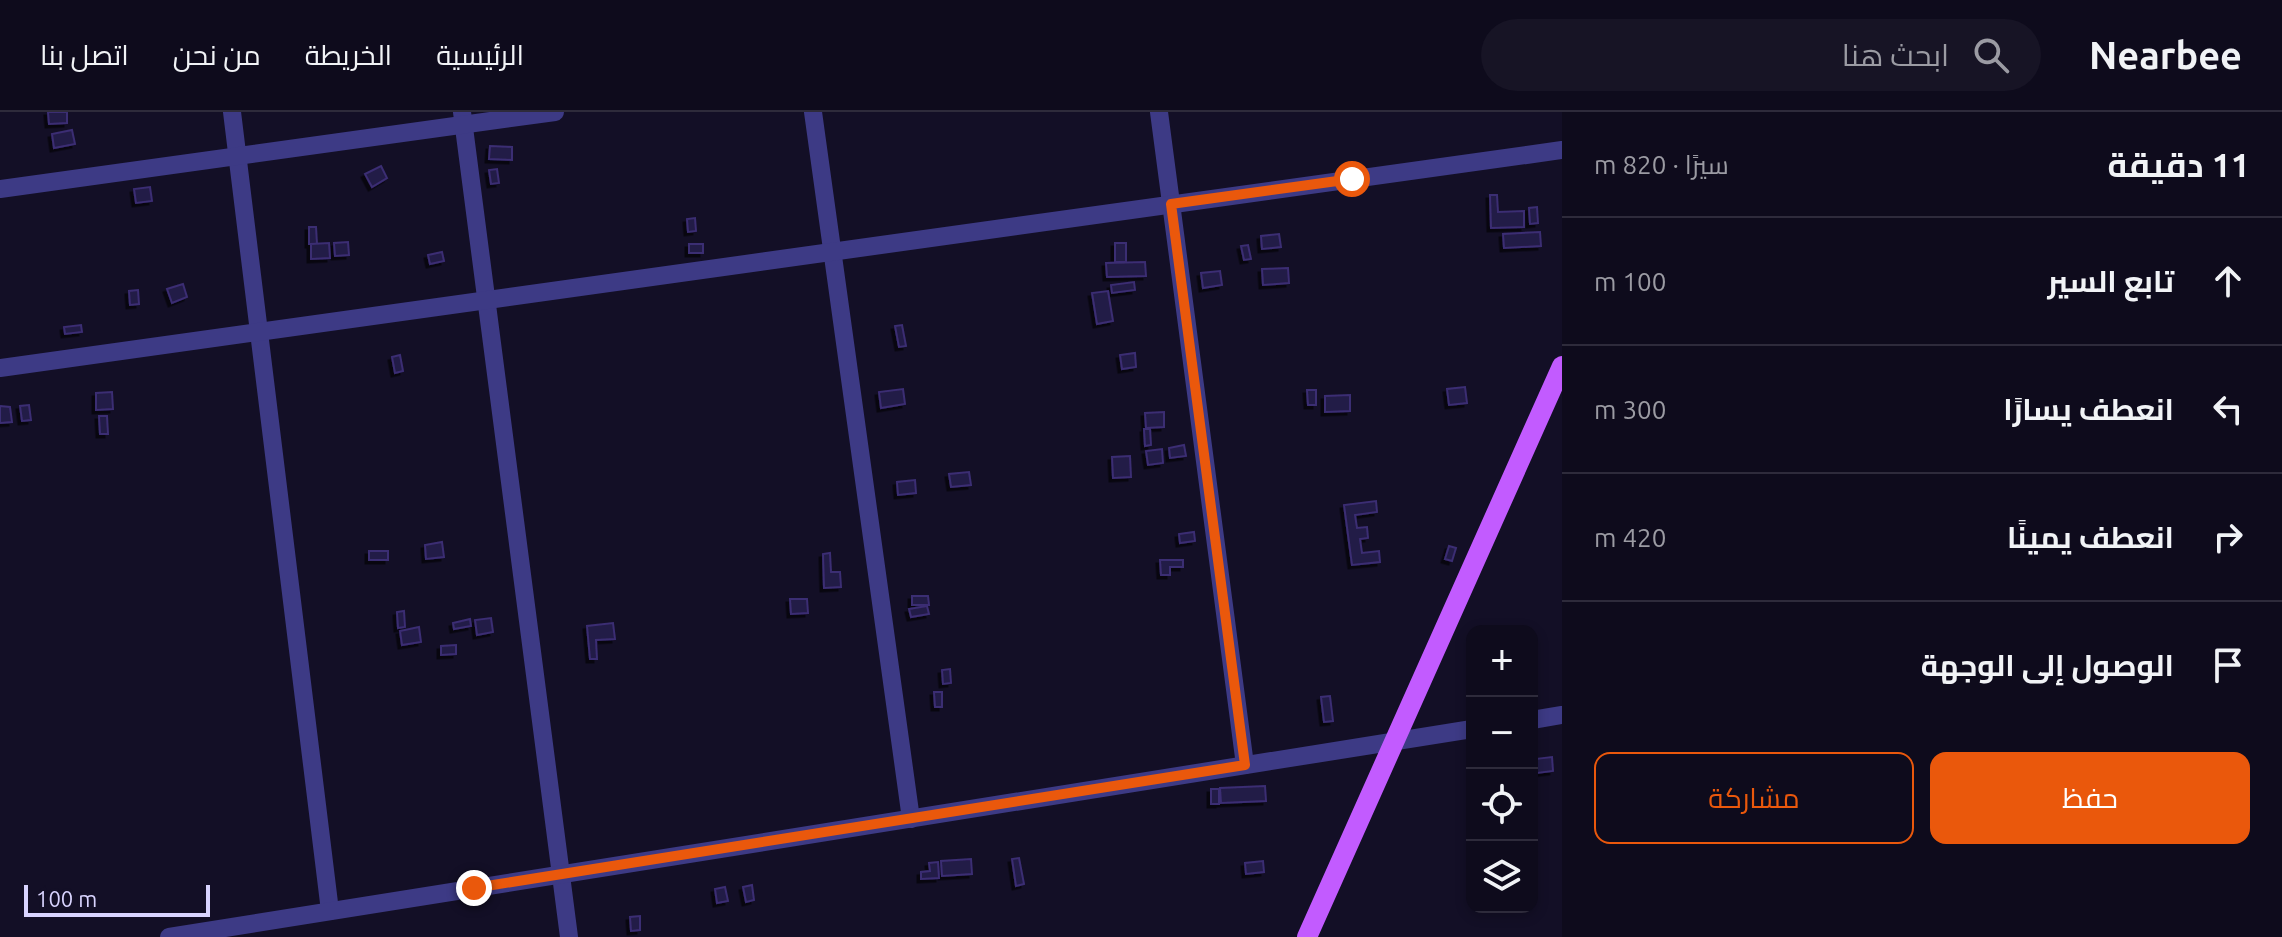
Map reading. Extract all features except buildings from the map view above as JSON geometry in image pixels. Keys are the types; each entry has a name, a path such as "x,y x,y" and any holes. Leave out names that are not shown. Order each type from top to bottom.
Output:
{"main road":[{"path":"1307,937 1562,366"}],"street":[{"path":"232,112 330,911"},
{"path":"0,189 238,156 463,118 555,112"},
{"path":"813,112 911,819"},
{"path":"1159,112 1245,765"},
{"path":"463,118 569,937"},
{"path":"0,368 1562,150"},
{"path":"1538,719 1562,715"},
{"path":"169,937 1466,730"}],"route":[{"path":"474,888 1245,765 1171,204 1352,179"}]}
